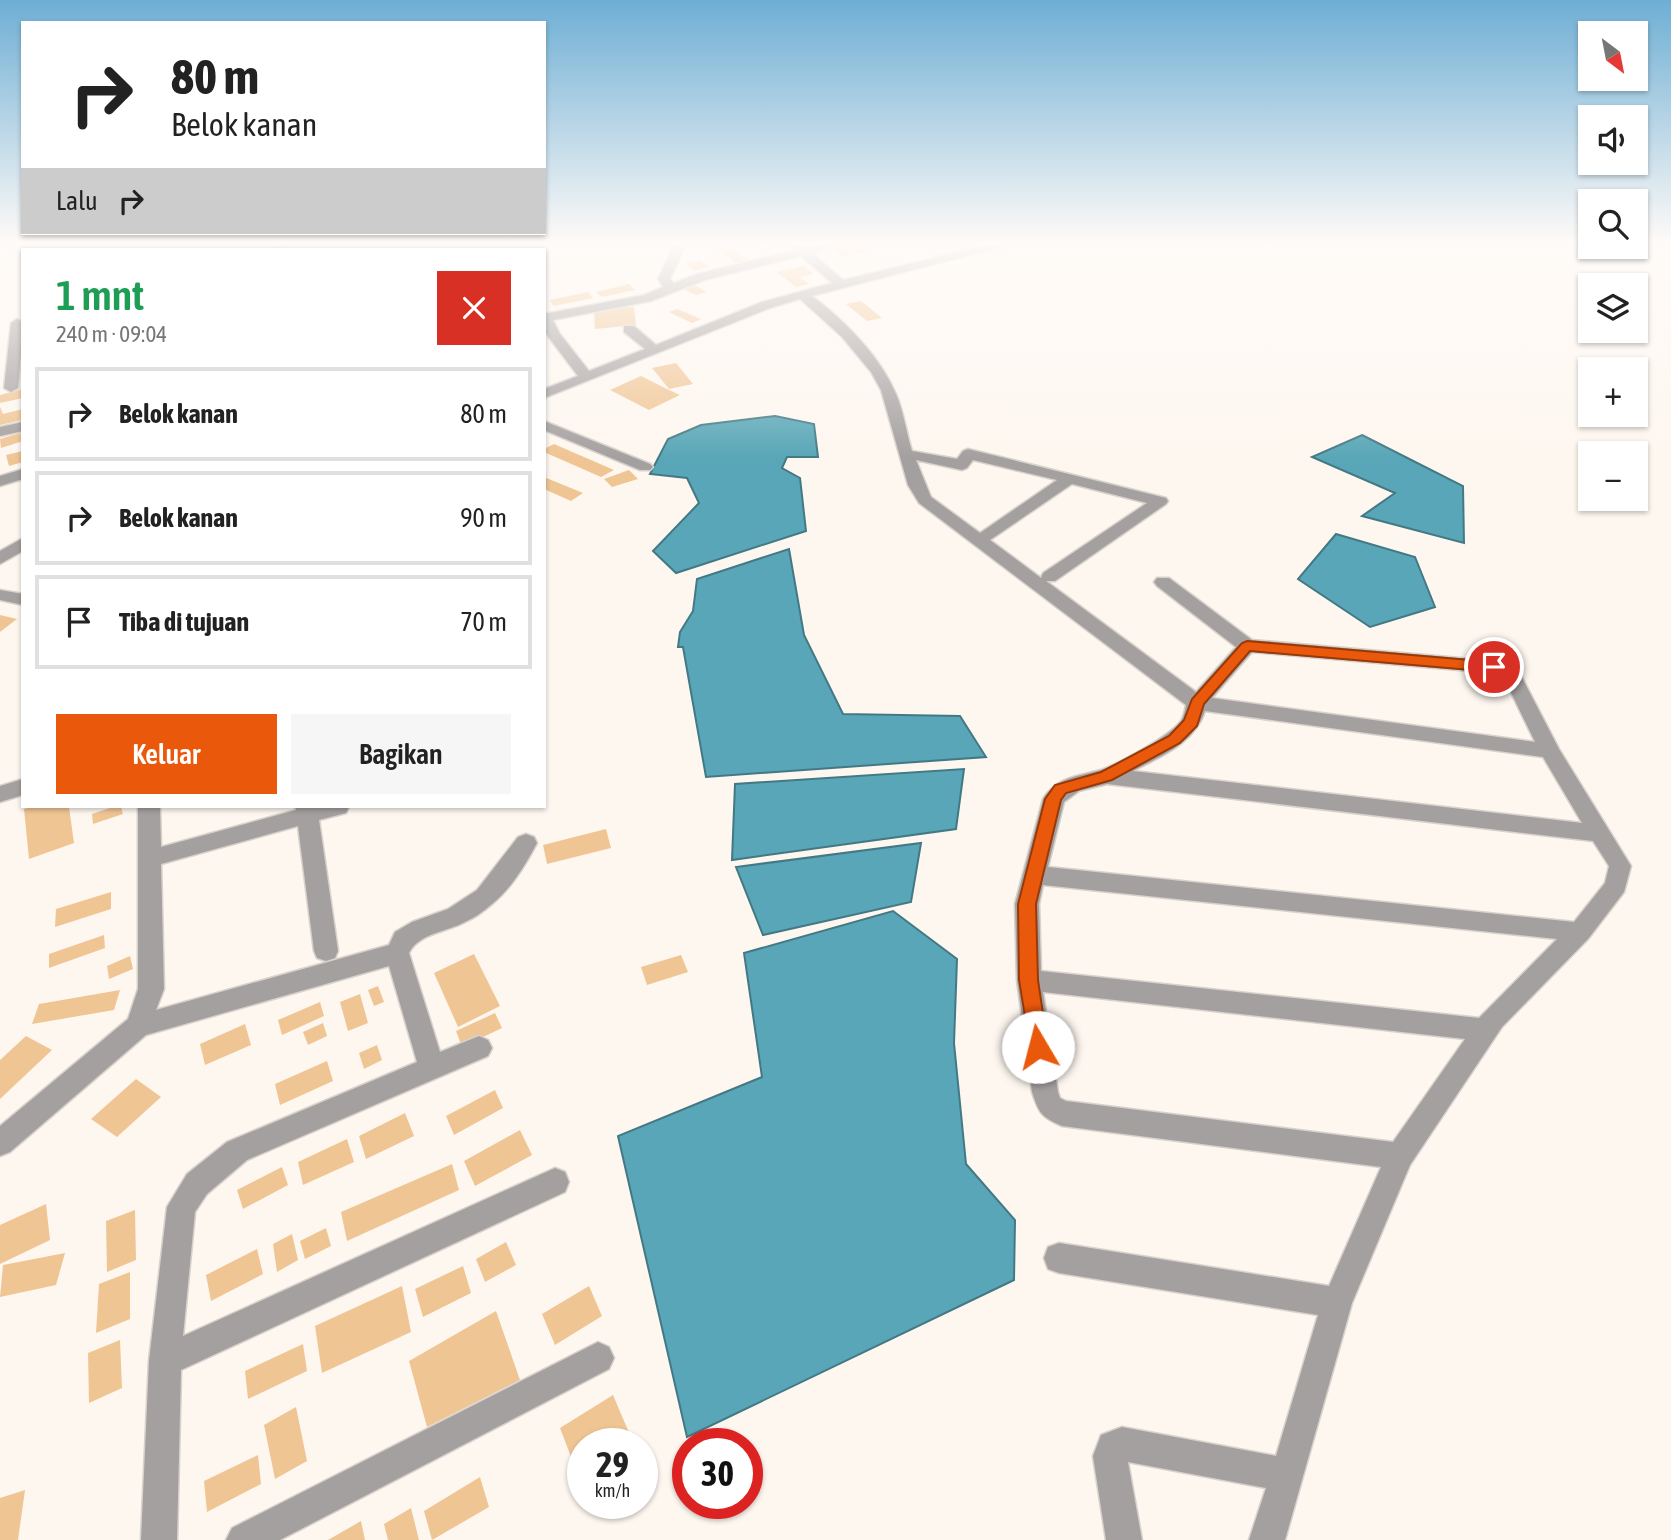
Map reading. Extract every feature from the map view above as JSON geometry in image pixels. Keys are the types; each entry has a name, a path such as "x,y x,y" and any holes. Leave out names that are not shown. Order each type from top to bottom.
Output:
{"street":[{"path":"546,393 746,315"},
{"path":"825,315 852,339 891,395 897,416 896,424 920,494 937,512 1197,703 1550,751"},
{"path":"546,320 554,335 586,377"},
{"path":"0,326 20,323 18,363 11,389"},
{"path":"629,329 654,350"},
{"path":"546,426 645,467"},
{"path":"0,432 21,427"},
{"path":"906,454 962,465 968,454 1160,501"},
{"path":"0,481 21,475"},
{"path":"986,536 1069,479"},
{"path":"1049,577 1173,491"},
{"path":"0,559 21,544"},
{"path":"1163,582 1247,646 1494,667 1510,672 1550,751 1620,866 1616,886 1580,932 1505,1005 1400,1156 1337,1303 1267,1540"},
{"path":"0,595 21,600"},
{"path":"1247,646 1197,703 1191,722 1174,740 1107,776 1061,789 1054,799 1027,904 1029,980 1045,1092 1050,1105 1062,1113 1400,1156"},
{"path":"1107,776 1600,833"},
{"path":"0,794 21,788"},
{"path":"138,1026 151,989 149,808"},
{"path":"149,859 307,811 330,808"},
{"path":"307,811 326,951"},
{"path":"432,1067 397,953 404,939 456,916 485,897 526,843"},
{"path":"1034,875 1580,932"},
{"path":"0,1143 138,1026 397,953"},
{"path":"1029,980 1487,1030"},
{"path":"159,1540 165,1361 181,1207 197,1184 237,1152 479,1048"},
{"path":"165,1361 555,1182"},
{"path":"1059,1258 1337,1303"},
{"path":"244,1540 598,1358"},
{"path":"1124,1540 1110,1456 1113,1447 1122,1444 1287,1475"}],"water":[{"path":"775,416 814,424 818,457 787,457 782,468 800,478 806,531 676,573 653,551 699,503 687,478 650,474 668,439 701,425"},
{"path":"1362,435 1463,486 1464,543 1362,516 1395,493 1312,457"},
{"path":"1336,534 1415,557 1435,607 1370,627 1298,579"},
{"path":"789,549 804,635 843,714 960,716 986,757 706,777 683,647 678,647 680,632 693,611 697,579"},
{"path":"964,769 956,829 732,860 735,784"},
{"path":"921,843 911,902 763,935 736,867"},
{"path":"893,911 957,959 954,1043 966,1164 1015,1220 1014,1280 706,1428 685,1428 618,1136 762,1077 744,953"}],"building":[{"path":"594,315 635,315 636,325 595,329"},
{"path":"675,315 691,315 701,319 692,323"},
{"path":"859,315 878,315 882,318 867,321"},
{"path":"676,363 693,384 669,389 652,368"},
{"path":"641,376 680,395 649,410 610,390"},
{"path":"21,390 21,398 0,403 0,395"},
{"path":"0,407 3,414 21,410 21,420 0,425"},
{"path":"20,433 21,436 21,442 1,448 0,439"},
{"path":"554,444 614,470 601,477 546,453 546,448"},
{"path":"21,451 21,463 9,466 6,455"},
{"path":"629,470 638,479 612,487 604,479"},
{"path":"546,478 583,493 571,501 546,490"},
{"path":"0,615 17,619 0,632"},
{"path":"69,808 74,843 29,859 24,809"},
{"path":"110,808 121,808 123,814 93,824 92,814"},
{"path":"606,829 611,848 547,864 543,845"},
{"path":"111,892 111,909 55,927 56,909"},
{"path":"104,935 105,948 49,968 49,954"},
{"path":"474,954 500,1006 458,1027 434,973"},
{"path":"681,955 688,972 647,985 641,967"},
{"path":"130,956 133,969 109,979 107,966"},
{"path":"378,986 384,1002 374,1006 368,990"},
{"path":"120,990 114,1010 32,1024 39,1004"},
{"path":"360,994 368,1023 348,1031 340,1002"},
{"path":"320,1002 324,1016 282,1035 278,1020"},
{"path":"495,1013 502,1028 462,1047 456,1031"},
{"path":"323,1023 327,1036 308,1045 303,1032"},
{"path":"245,1024 251,1045 205,1065 200,1044"},
{"path":"26,1036 52,1050 0,1099 0,1060"},
{"path":"377,1045 382,1060 364,1069 359,1053"},
{"path":"327,1061 333,1081 280,1105 275,1084"},
{"path":"136,1079 161,1097 117,1137 91,1119"},
{"path":"495,1090 503,1108 454,1135 446,1116"},
{"path":"405,1113 414,1136 366,1159 359,1136"},
{"path":"520,1130 532,1155 475,1186 464,1161"},
{"path":"347,1139 354,1162 303,1185 298,1162"},
{"path":"452,1164 459,1190 347,1241 341,1212"},
{"path":"282,1167 288,1185 243,1209 237,1190"},
{"path":"46,1204 50,1240 0,1264 0,1225"},
{"path":"135,1210 136,1260 107,1272 106,1221"},
{"path":"326,1228 331,1246 305,1259 300,1241"},
{"path":"292,1234 298,1260 277,1272 273,1244"},
{"path":"506,1242 516,1265 485,1282 476,1259"},
{"path":"257,1249 263,1274 211,1301 206,1275"},
{"path":"65,1253 56,1285 0,1297 3,1265"},
{"path":"463,1266 471,1293 423,1317 415,1289"},
{"path":"130,1272 130,1319 96,1333 99,1284"},
{"path":"402,1286 411,1332 322,1373 315,1326"},
{"path":"589,1286 602,1316 555,1345 542,1314"},
{"path":"496,1311 520,1380 427,1427 409,1361"},
{"path":"120,1340 122,1388 89,1403 88,1353"},
{"path":"303,1344 307,1371 248,1399 245,1371"},
{"path":"613,1395 627,1428 567,1428 567,1446 560,1428"},
{"path":"296,1407 307,1461 275,1479 264,1425"},
{"path":"258,1455 261,1484 207,1512 204,1481"},
{"path":"480,1477 489,1507 432,1540 424,1511"},
{"path":"25,1490 18,1540 0,1540 0,1498"},
{"path":"411,1508 419,1540 388,1540 384,1524"},
{"path":"361,1521 365,1540 328,1540"}],"route":[{"path":"1038,1047 1029,980 1027,904 1054,799 1061,789 1107,776 1174,740 1191,722 1197,703 1247,646 1494,667"}]}
